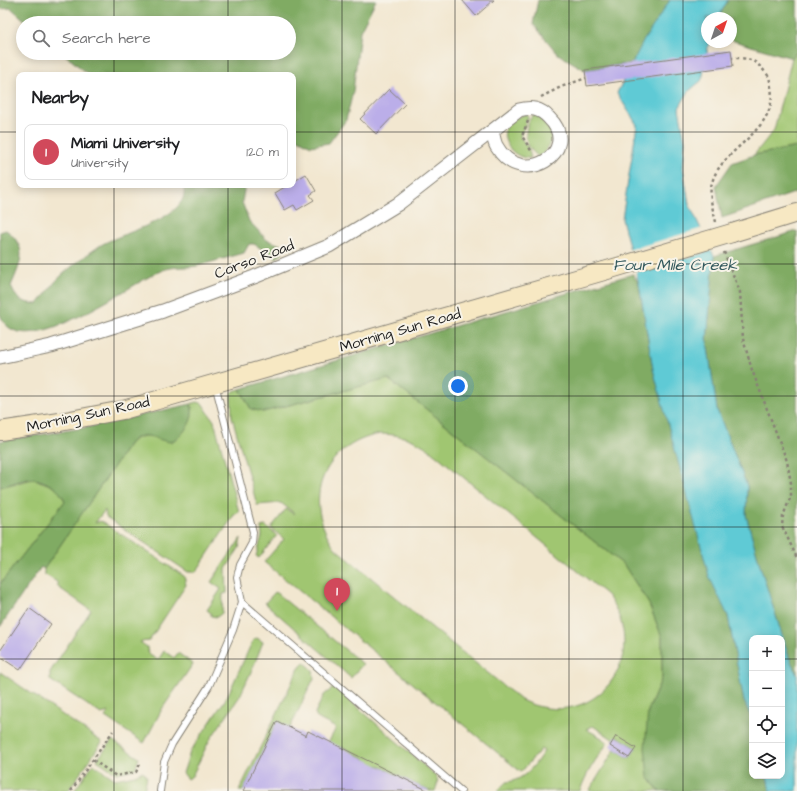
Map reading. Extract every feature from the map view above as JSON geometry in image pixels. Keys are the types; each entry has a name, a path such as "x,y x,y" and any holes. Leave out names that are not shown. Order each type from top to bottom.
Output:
{"main road":[{"name":"Morning Sun Road","path":"0,431 60,422 123,410 604,271 797,213"}],"street":[{"name":"Corso Road","path":"0,357 52,346 163,311 254,277 329,246 398,204 519,110 530,107"},
{"path":"492,132 496,147 507,158 519,165 534,167 547,161 556,151 559,137 555,123 544,112 530,107"}],"lane":[{"path":"160,791 164,762 172,744 209,686 221,661 242,602 237,577 240,565 252,543 253,532 214,384"},
{"path":"242,602 461,791"}],"path":[{"path":"716,220 711,197 714,176 761,125 768,111 772,95 769,76 758,64 750,58 732,58"},
{"path":"534,167 534,156 522,136 530,115 530,107 541,97 561,87 586,78"},
{"path":"724,253 740,292 743,339 786,461 791,483 791,496 783,516 782,526 797,558"},
{"path":"71,791 113,731"},
{"path":"93,760 116,776 136,772 140,764"}],"green space":[{"path":"0,0 376,0 360,31 353,92 346,120 329,143 311,146 296,138 296,72 85,72 71,60 296,60 296,16 20,16 11,8 0,9"},
{"path":"538,0 670,0 632,63 585,70 558,54 533,24"},
{"path":"728,0 797,0 797,51 792,58 737,42 737,12 721,12"},
{"path":"797,51 797,147 754,155 774,130 792,58"},
{"path":"527,113 528,118 520,136 529,150 531,158 519,156 513,152 506,142 505,136 505,130 508,124"},
{"path":"533,115 541,117 546,121 550,126 551,133 549,146 539,157 530,148 526,138 527,126"},
{"path":"797,147 797,192 722,218 716,186 732,163 754,155"},
{"path":"183,188 244,188 242,202 249,221 267,240 281,245 282,254 276,258 254,244 249,244 244,253 197,266 166,269 78,317 53,328 30,333 11,329 0,314 0,232 6,230 18,243 20,249 20,262 11,286 15,295 24,302 38,304 60,277 76,263 98,247 152,223 166,215 177,207 184,197"},
{"path":"797,231 797,675 789,657 785,644 785,635 782,635 746,515 747,486 717,410 707,341 714,256"},
{"path":"633,274 639,284 653,369 679,459 728,616 744,701 749,712 749,779 768,779 770,791 659,791 648,777 645,748 648,711 662,678 662,637 649,604 624,565 388,379 263,412 251,409 240,389"},
{"path":"388,379 624,565 649,604 662,637 662,678 648,711 648,777 659,791 589,791 615,749 629,758 636,748 617,736 614,740 593,726 586,729 602,738 607,744 588,772 580,791 497,791 506,782 518,779 524,775 537,762 544,751 541,749 521,772 264,562 284,539 271,528 286,509 294,513 281,503 257,505 232,417 231,394 240,389 251,409 263,412","holes":["380,434 387,434 413,440 430,450 607,595 620,619 624,643 620,665 609,684 593,699 572,707 547,708 521,700 336,549 325,531 320,513 319,495 323,478 331,463 344,450 360,440"]},
{"path":"196,402 202,403 214,421 239,512 234,515 196,572 188,572 106,517 105,510 95,523 101,521 184,576 186,585 149,641 140,642 147,647 148,654 158,660 164,651 174,658 178,653 193,664 162,709 144,743 105,717 109,712 101,714 50,680 50,672 91,610 58,587 57,582 44,574 44,569 130,443 140,437 147,436 155,436 170,441 180,436 184,432 190,420 192,409 191,404"},
{"path":"191,404 192,416 188,426 171,442 150,436 140,436 130,443 44,569 41,567 0,627 0,584 65,501 56,489 39,480 26,480 0,487 0,441 84,428"},
{"path":"33,479 48,484 56,489 65,501 0,584 0,487"},
{"path":"265,526 277,535 259,558 256,556 262,536 261,527"},
{"path":"241,538 239,548 226,569 227,593 223,594 222,613 217,617 211,616 211,613 207,610 221,589 211,582"},
{"path":"275,592 363,664 351,678 265,603"},
{"path":"257,638 263,642 240,696 209,741 192,776 188,779 183,773 190,752 227,697 253,640"},
{"path":"304,662 313,670 314,678 290,728 277,722 243,791 239,791 298,670"},
{"path":"0,672 102,742 68,791 0,791"},
{"path":"333,688 337,689 436,776 438,782 435,791 429,791 379,766 362,763 364,758 342,747 340,752 327,745 336,728 317,718 315,713 324,695"},
{"path":"112,740 139,758 135,769 116,773 97,760"},
{"path":"93,764 115,779 135,775 143,771 147,776 144,791 74,791"}],"water":[{"name":"Four Mile Creek","path":"670,0 728,0 721,12 701,12 701,48 708,48 702,80 689,91 679,108 685,141 683,168 689,204 714,256 707,341 717,410 747,486 746,515 782,635 749,635 749,712 744,701 728,616 709,576 653,369 639,284 622,219 637,125 617,93 644,40"},
{"name":"Four Mile Creek","path":"785,644 797,675 797,791 770,791 768,779 785,779"}],"pier":[{"path":"703,228 713,250 634,273 628,250"}],"building":[{"path":"462,0 494,0 476,16"},
{"path":"731,50 733,66 587,86 585,70"},
{"path":"389,89 405,104 376,134 360,119"},
{"path":"306,174 316,191 310,195 314,200 297,210 294,205 285,210 275,193 283,188 296,188 296,180"},
{"path":"29,608 51,624 20,670 0,657 0,651"},
{"path":"277,721 306,736 308,731 429,791 243,791"},
{"path":"616,736 636,748 629,758 610,746"}],"place":[{"name":"Miami University","path":"337,611"}]}
